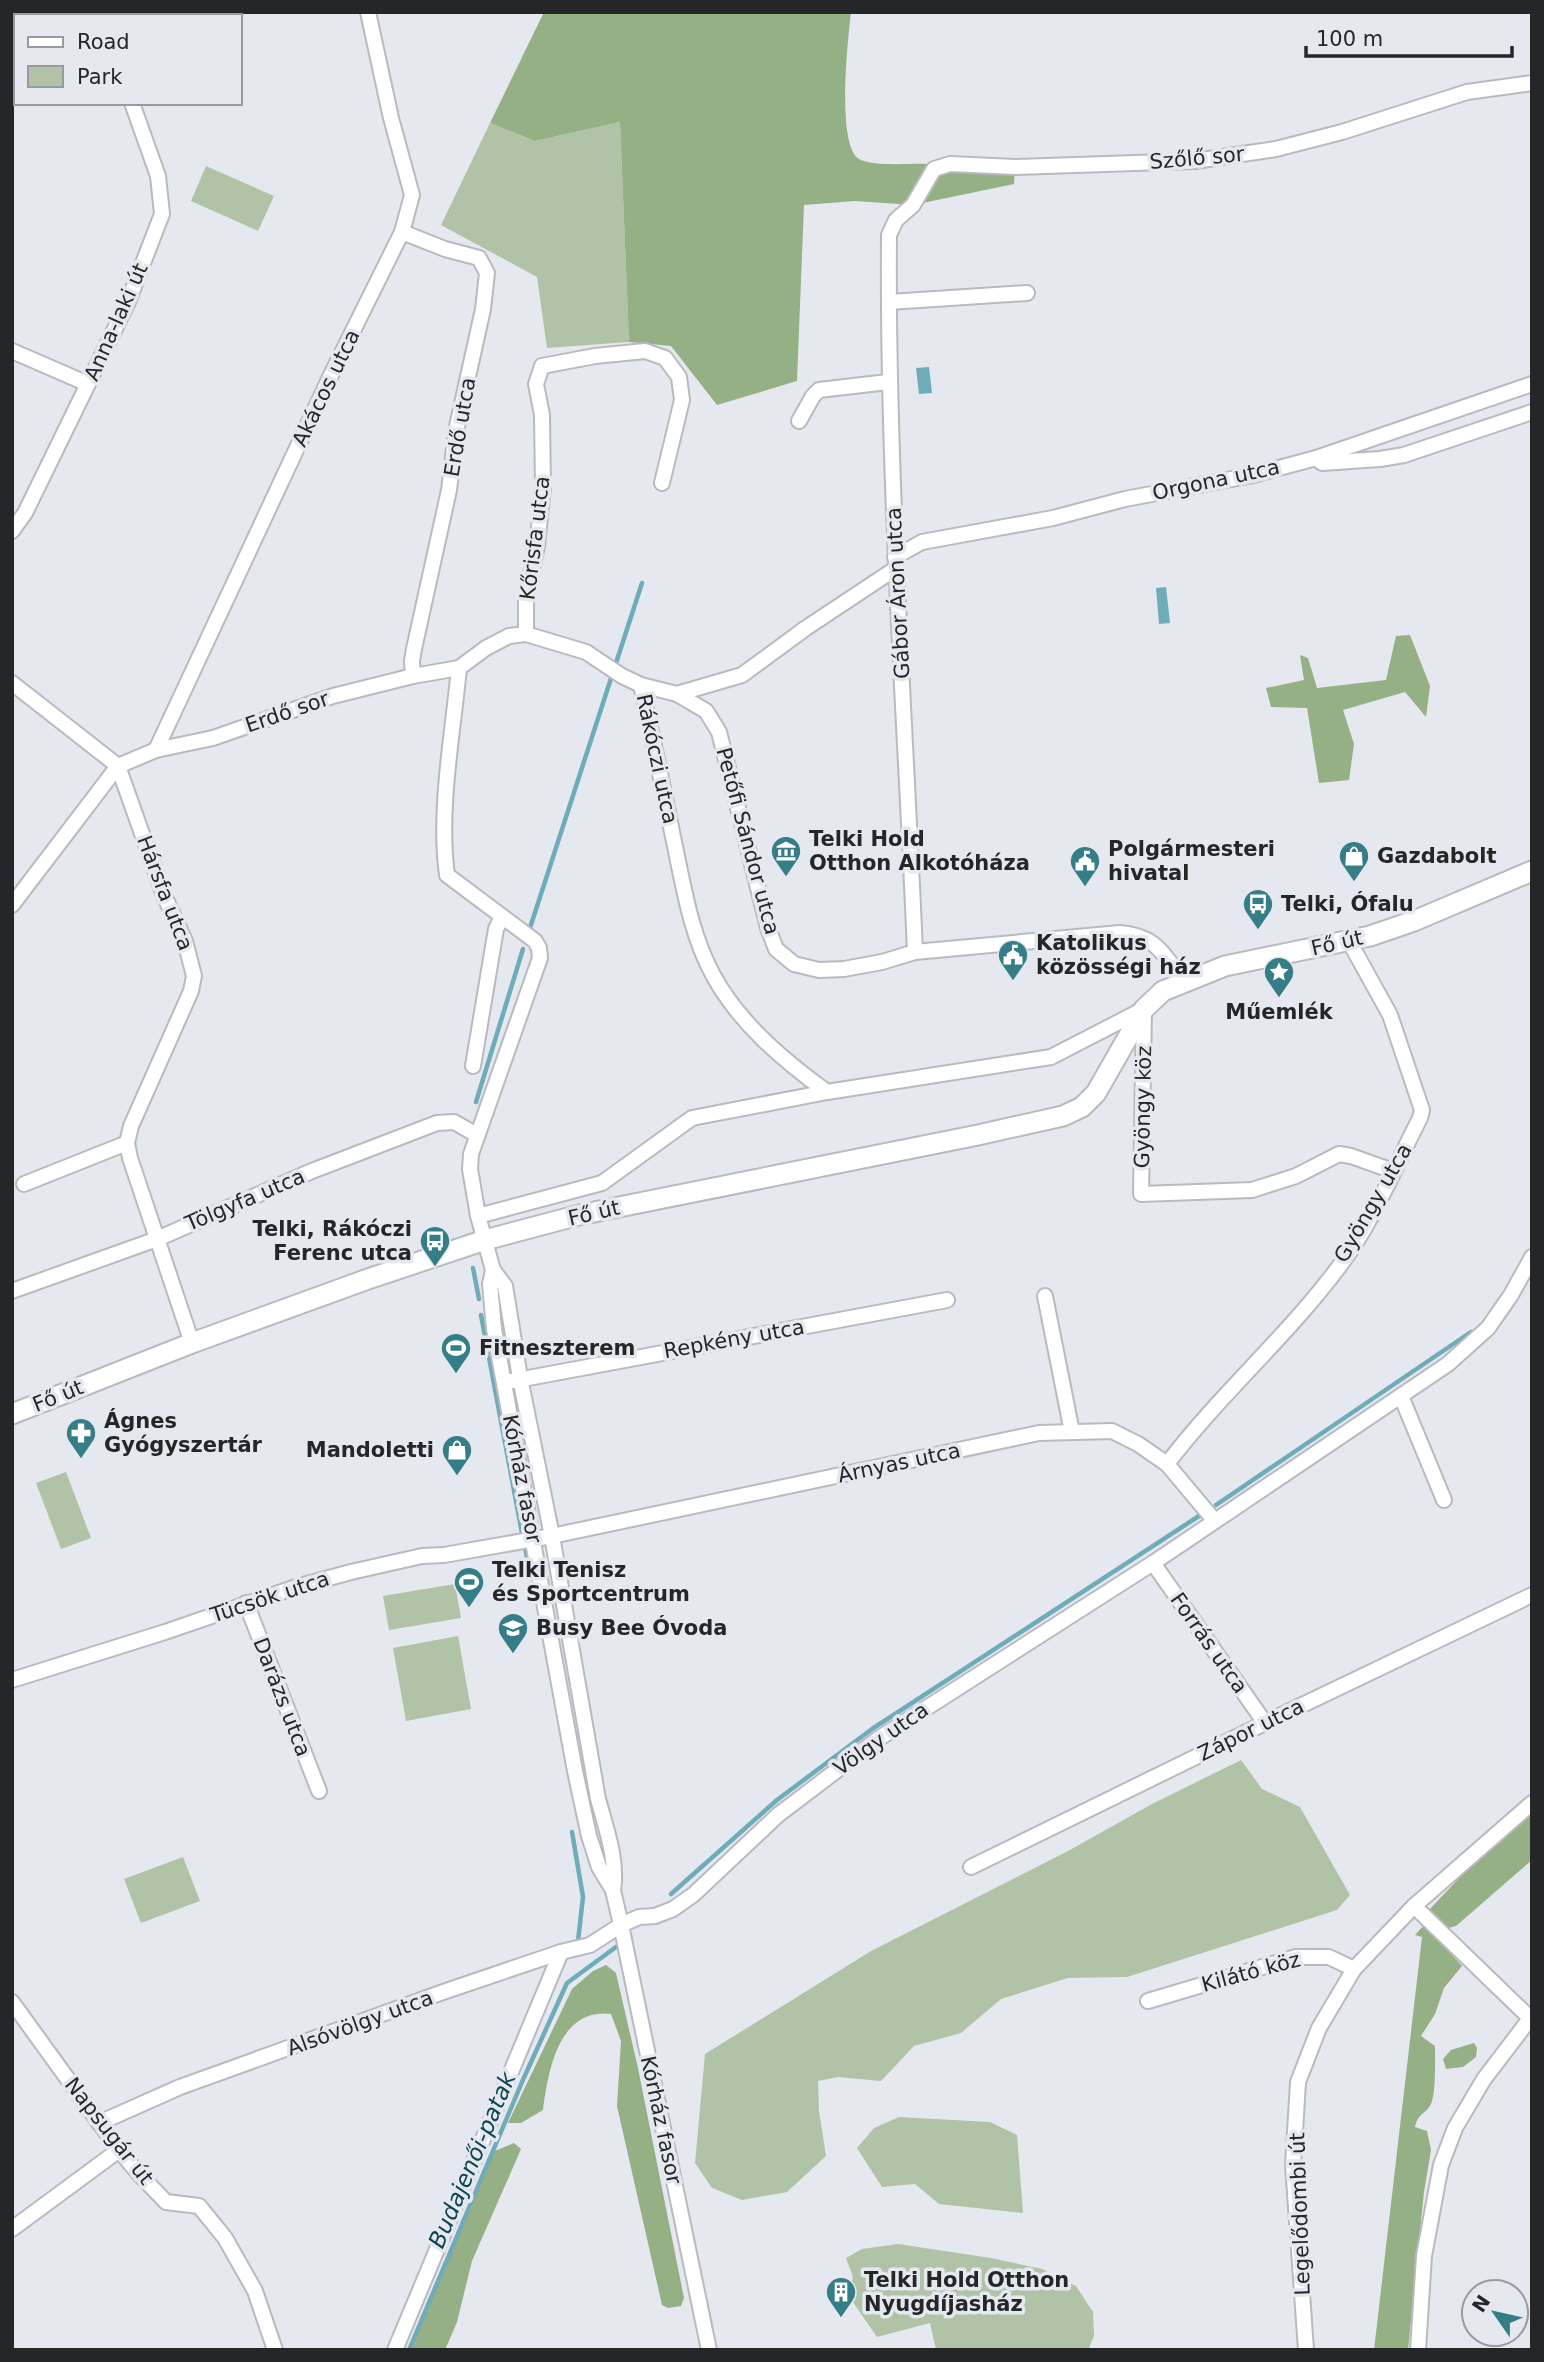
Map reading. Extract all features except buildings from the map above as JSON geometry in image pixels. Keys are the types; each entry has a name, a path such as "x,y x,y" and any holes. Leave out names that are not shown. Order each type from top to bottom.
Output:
{"main road":[{"name":"Fő út","path":"12,1415 191,1343 485,1240 579,1215 1063,1116 1082,1107 1096,1093 1144,1009 1163,991 1225,966 1349,941 1414,921 1532,871"}],"street":[{"name":"Akácos utca","path":"156,750 331,375 402,232 412,195 391,118 368,12"},
{"name":"Szőlő sor","path":"889,235 896,220 913,205 934,169 950,164 1015,167 1195,161 1276,149 1342,132 1467,92 1532,83"},
{"name":"Anna-laki út","path":"12,531 25,513 128,302 163,214 158,176 133,105"},
{"name":"Erdő utca","path":"402,232 445,249 479,258 487,273 483,309 456,431 449,490 414,649 413,676"},
{"name":"Gábor Áron utca","path":"889,235 888,382 915,952"},
{"path":"889,302 1027,293"},
{"path":"12,351 88,384"},
{"name":"Kőrisfa utca","path":"526,634 526,596 537,546 544,487 542,415 536,384 542,366 595,355 645,351 665,358 679,377 682,400 662,483"},
{"path":"799,421 819,390 888,382"},
{"name":"Orgona utca","path":"895,563 922,542 1253,475 1316,458 1532,384"},
{"path":"1316,458 1322,463 1404,455 1532,412"},
{"path":"677,694 743,675 895,563"},
{"path":"485,1240 470,1169 471,1154 540,958 535,941 447,875 444,854 446,800 458,668 509,636 526,634"},
{"name":"Rákóczi utca","path":"526,634 586,652 641,685 697,941 732,1004 793,1067 827,1092"},
{"name":"Erdő sor","path":"118,766 156,750 213,737 333,696 458,668"},
{"path":"12,683 118,766 12,905"},
{"name":"Petőfi Sándor utca","path":"641,685 677,694 706,711 719,732 757,888 776,949 794,964 819,970 844,969 915,952 1120,933 1137,934 1154,943 1184,981"},
{"name":"Hársfa utca","path":"118,766 163,893 184,941 194,976 191,991 131,1126 127,1143"},
{"path":"473,1066 496,929 502,917"},
{"name":"Gyöngy utca","path":"1167,1464 1351,1250 1422,1110 1390,1014 1349,941"},
{"name":"Fő út","path":"478,1216 602,1183 692,1118 827,1092 1051,1057 1144,1009"},
{"name":"Gyöngy köz","path":"1144,1009 1141,1194 1252,1190 1296,1176 1339,1154 1393,1171"},
{"name":"Tölgyfa utca","path":"12,1291 157,1238 312,1171 437,1123 454,1122 477,1135"},
{"path":"24,1184 127,1143 191,1343"},
{"name":"Kórház fasor","path":"485,1240 493,1270 505,1286 598,1799 610,1842 615,1879 612,1890"},
{"path":"1153,1563 1448,1364 1488,1328 1511,1295 1532,1257"},
{"name":"Kórház fasor","path":"493,1270 490,1284 492,1310 575,1771 592,1847 612,1890 621,1925 709,2350"},
{"path":"1045,1296 1072,1432"},
{"name":"Repkény utca","path":"504,1382 947,1300"},
{"path":"1401,1396 1444,1500"},
{"name":"Árnyas utca","path":"534,1538 1039,1433 1072,1432 1112,1432 1138,1444 1167,1464 1214,1520"},
{"name":"Tücsök utca","path":"12,1680 165,1632 246,1603 351,1572 422,1556 443,1555 534,1538"},
{"name":"Forrás utca","path":"1153,1563 1265,1723"},
{"name":"Völgy utca","path":"621,1925 639,1917 655,1916 673,1909 693,1895 778,1815 878,1739 1153,1563"},
{"name":"Zápor utca","path":"971,1867 1532,1595"},
{"name":"Darázs utca","path":"246,1603 319,1791"},
{"path":"583,1802 598,1799"},
{"name":"Legelődombi út","path":"1306,2350 1293,2165 1298,2082 1319,2028 1354,1969 1414,1906 1532,1803"},
{"path":"1414,1906 1531,2017 1484,2079 1455,2128 1441,2165 1424,2256 1418,2350"},
{"name":"Alsóvölgy utca","path":"99,2123 180,2087 561,1952 590,1945 621,1925"},
{"path":"395,2350 561,1952"},
{"name":"Kilátó köz","path":"1148,2001 1296,1957 1329,1957 1354,1969"},
{"name":"Napsugár út","path":"12,2002 119,2150 166,2202 199,2206 225,2238 255,2291 275,2350"},
{"path":"12,2229 119,2150"}],"green space":[{"path":"544,12 851,12 846,67 846,113 852,150 859,159 883,164 929,164 934,169 1015,167 1014,184 913,205 855,201 804,205 797,381 717,405 671,346 629,342 620,122 535,141 490,123"},
{"path":"620,122 629,342 547,348 537,277 441,225 490,123 535,141"},
{"path":"206,166 274,196 258,231 191,201"},
{"path":"1410,635 1430,686 1426,717 1405,692 1343,710 1354,744 1349,780 1319,783 1307,708 1271,707 1266,688 1304,680 1300,655 1308,658 1317,688 1386,680 1396,636"},
{"path":"66,1472 91,1538 61,1549 36,1483"},
{"path":"455,1584 461,1618 389,1630 383,1596"},
{"path":"458,1636 471,1709 406,1721 393,1648"},
{"path":"1241,1760 1262,1789 1300,1807 1350,1895 1337,1910 1127,1977 1068,1978 1001,1999 961,2033 914,2046 881,2081 838,2077 818,2081 819,2111 826,2156 787,2192 742,2200 712,2188 695,2163 705,2054 871,1951"},
{"path":"1532,1812 1532,1860 1456,1926 1445,1929 1429,1910 1464,1873"},
{"path":"183,1857 200,1901 141,1923 124,1879"},
{"path":"1424,1925 1462,1966 1444,1988 1435,2014 1421,2036 1435,2046 1435,2076 1431,2104 1418,2119 1415,2127 1427,2131 1431,2150 1424,2192 1408,2350 1374,2350 1422,1937 1415,1935"},
{"path":"606,1965 616,1973 638,2068 684,2298 681,2306 668,2308 662,2305 617,2106 621,2041 611,2014 593,2015 579,2021 568,2031 553,2061 543,2110 521,2123 508,2123 572,1989 593,1971"},
{"path":"1474,2043 1477,2048 1476,2057 1463,2067 1446,2069 1443,2059 1451,2050"},
{"path":"899,2117 990,2122 1017,2135 1023,2213 939,2204 915,2184 882,2187 857,2148 874,2128"},
{"path":"514,2143 521,2149 472,2261 457,2322 445,2350 411,2350 492,2152"},
{"path":"898,2244 991,2258 1042,2269 1076,2286 1093,2312 1094,2336 1088,2350 936,2350 930,2323 877,2337 848,2295 853,2277 846,2258 862,2249"}],"water":[{"path":"929,367 932,393 919,394 916,368"},
{"path":"1166,587 1170,623 1159,624 1156,588"}],"waterway":[{"path":"529,931 642,583"},
{"path":"476,1102 523,949"},
{"path":"473,1268 479,1299"},
{"path":"481,1315 522,1533"},
{"path":"1216,1505 1471,1332"},
{"path":"671,1894 777,1800 872,1729 1199,1516"},
{"path":"525,1547 530,1572"},
{"path":"572,1832 583,1897 578,1941"},
{"name":"Budajenői-patak","path":"409,2350 522,2082 567,1983 616,1947"}],"place":[{"name":"Telki Hold Otthon Alkotóháza","path":"786,878"},
{"name":"Gazdabolt","path":"1354,883"},
{"name":"Polgármesteri hivatal","path":"1085,888"},
{"name":"Telki, Ófalu","path":"1258,931"},
{"name":"Katolikus közösségi ház","path":"1013,982"},
{"name":"Műemlék","path":"1279,999"},
{"name":"Telki, Rákóczi Ferenc utca","path":"435,1268"},
{"name":"Fitneszterem","path":"456,1375"},
{"name":"Ágnes Gyógyszertár","path":"81,1460"},
{"name":"Mandoletti","path":"457,1477"},
{"name":"Telki Tenisz és Sportcentrum","path":"469,1609"},
{"name":"Busy Bee Óvoda","path":"513,1655"},
{"name":"Telki Hold Otthon Nyugdíjasház","path":"841,2319"}]}
